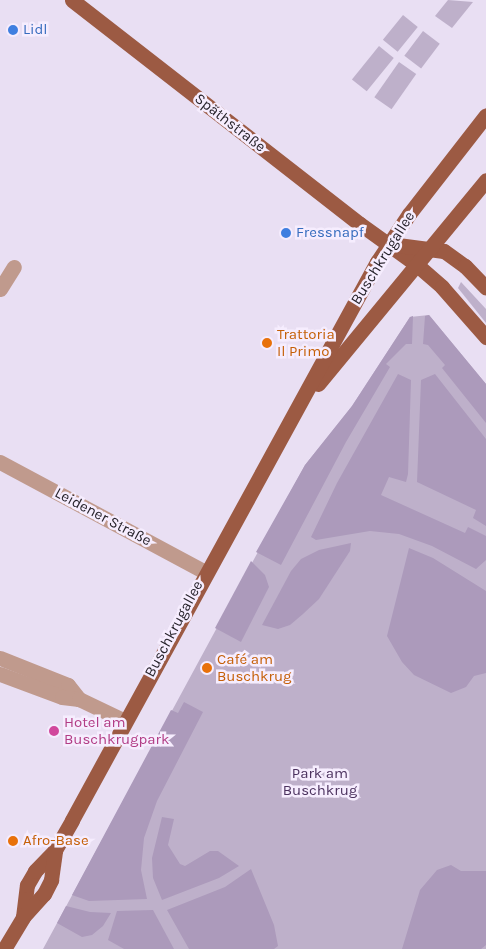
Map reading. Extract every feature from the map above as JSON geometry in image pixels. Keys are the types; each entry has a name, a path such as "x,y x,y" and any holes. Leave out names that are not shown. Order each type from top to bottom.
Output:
{"main road":[{"name":"Späthstraße","path":"72,0 388,244 418,265 442,287 486,337"},
{"name":"Buschkrugallee","path":"4,949 23,917 27,885 35,871 55,850 205,572 388,244 486,115"},
{"name":"Buschkrugallee","path":"296,410 418,265 486,180"},
{"path":"388,244 432,247 455,257 486,288"}],"street":[{"path":"0,289 14,267"},
{"name":"Leidener Straße","path":"0,462 205,572"},
{"path":"0,658 68,685 79,699"},
{"path":"0,674 62,697 79,699 125,721"}],"green space":[{"path":"448,0 473,2 452,28 435,16"},
{"path":"403,15 418,27 398,52 383,40"},
{"path":"423,31 440,44 421,68 404,56"},
{"path":"379,46 394,58 367,91 352,79"},
{"path":"399,62 416,74 392,109 374,97"},
{"path":"461,282 486,309 486,323 458,288"},
{"name":"Park am Buschkrug","path":"429,315 486,384 486,949 43,949 305,465 352,406 410,317"}],"shaded area":[{"path":"429,315 486,384 486,423 442,368 445,365 428,345 423,344 425,316"},
{"path":"413,316 412,344 406,344 386,364 390,367 346,442 281,565 256,552 305,465 352,406 410,317"},
{"path":"398,374 411,380 408,474 406,482 389,477 381,495 465,533 468,527 486,536 486,560 476,569 432,546 399,534 370,531 316,540 311,537 337,483"},
{"path":"435,374 486,439 486,526 473,518 476,510 417,482 421,380"},
{"path":"351,543 350,551 319,599 303,614 290,625 278,629 262,625 291,571 301,559 319,550"},
{"path":"409,548 433,558 486,591 486,673 474,676 466,687 451,693 414,675 402,662 387,636"},
{"path":"251,561 265,575 269,587 241,642 215,628"},
{"path":"184,702 203,712 157,801 144,838 141,870 147,899 89,901 72,895 171,710 178,713"},
{"path":"162,817 174,819 168,845 180,864 185,866 210,851 218,851 239,866 219,878 162,900 153,878 152,858"},
{"path":"451,865 461,871 486,871 486,945 481,949 402,949 420,890 437,870"},
{"path":"251,869 274,925 278,946 274,949 189,949 167,910 225,887"},
{"path":"66,906 90,912 111,913 103,926 92,935 82,937 57,923"},
{"path":"153,910 174,949 124,949 108,940 117,911"}],"place":[{"name":"Lidl","path":"13,30"},
{"name":"Fressnapf","path":"286,233"},
{"name":"Trattoria Il Primo","path":"267,343"},
{"name":"Café am Buschkrug","path":"207,668"},
{"name":"Hotel am Buschkrugpark","path":"54,731"},
{"name":"Afro-Base","path":"13,841"}]}
